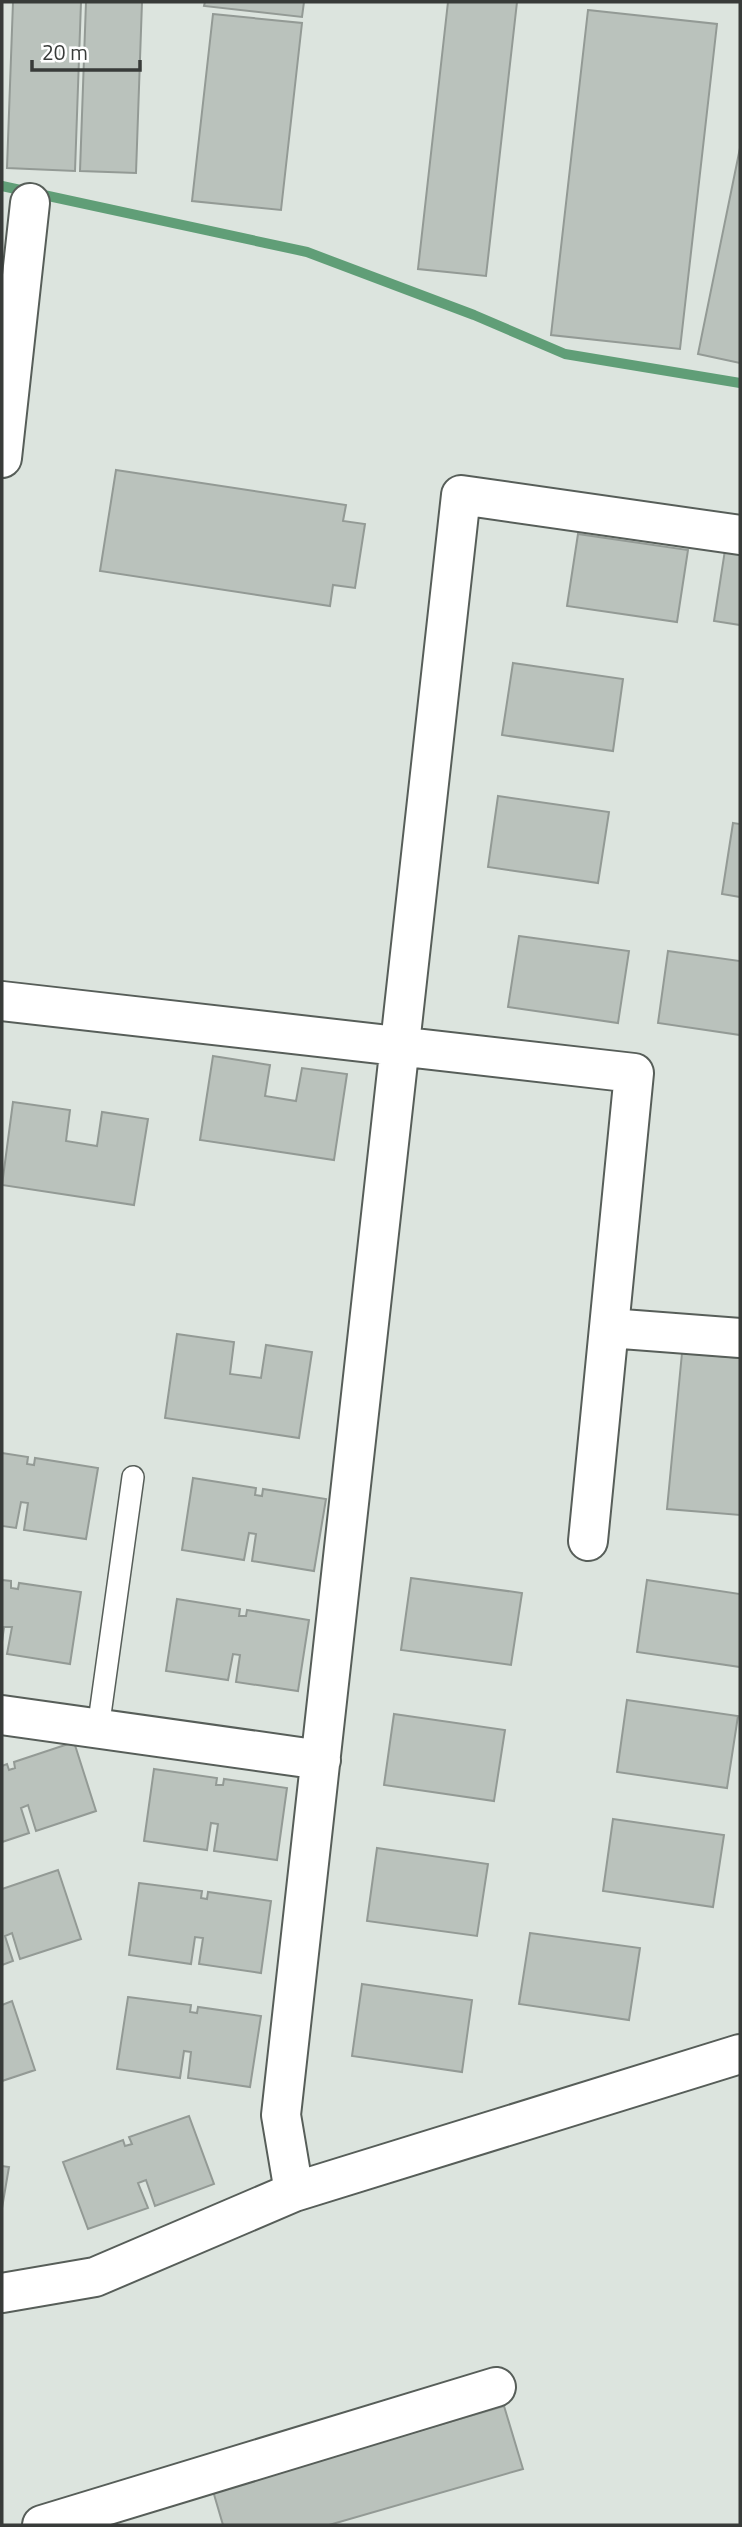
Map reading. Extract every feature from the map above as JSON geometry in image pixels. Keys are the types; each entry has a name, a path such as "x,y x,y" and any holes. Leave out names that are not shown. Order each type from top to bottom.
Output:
{"street":[{"path":"2,458 30,202"},
{"path":"294,2192 281,2115 461,495 740,535"},
{"path":"2,1001 634,1073 588,1541"},
{"path":"609,1328 740,1338"},
{"path":"2,1715 321,1760"},
{"path":"2,2293 95,2277 294,2192 740,2054"},
{"path":"42,2525 496,2387"}],"lane":[{"path":"98,1729 133,1477"}],"building":[{"path":"13,2 81,2 75,171 7,168"},
{"path":"86,2 142,2 136,173 80,171"},
{"path":"205,2 304,2 302,17 204,6"},
{"path":"448,2 517,2 486,276 418,269"},
{"path":"588,10 717,24 680,349 551,335"},
{"path":"213,14 302,23 281,210 192,201"},
{"path":"740,148 740,363 698,354"},
{"path":"116,470 346,505 343,521 365,524 355,588 333,585 330,606 100,571"},
{"path":"578,534 688,550 677,622 567,606"},
{"path":"725,550 740,552 740,625 714,621"},
{"path":"513,663 623,679 613,751 502,735"},
{"path":"498,796 609,812 598,883 488,867"},
{"path":"733,823 740,824 740,897 722,894"},
{"path":"519,936 629,951 618,1023 508,1007"},
{"path":"668,951 740,961 740,1035 658,1023"},
{"path":"213,1056 270,1065 265,1096 296,1101 302,1068 347,1074 334,1160 200,1140"},
{"path":"13,1102 70,1110 66,1141 97,1146 102,1112 148,1119 134,1205 2,1185"},
{"path":"177,1334 234,1342 230,1374 261,1378 266,1345 312,1352 299,1438 165,1418"},
{"path":"682,1353 740,1358 740,1515 667,1509"},
{"path":"2,1453 28,1457 27,1464 34,1465 35,1458 98,1468 86,1539 24,1530 28,1503 21,1502 16,1528 2,1526"},
{"path":"193,1478 256,1488 255,1495 262,1496 263,1489 326,1499 314,1571 252,1561 256,1534 249,1533 244,1560 182,1550"},
{"path":"411,1578 522,1593 511,1665 401,1650"},
{"path":"2,1580 11,1581 11,1588 18,1589 19,1583 81,1592 70,1664 7,1654 12,1627 4,1627 2,1642"},
{"path":"647,1580 740,1594 740,1667 637,1652"},
{"path":"177,1599 240,1609 239,1616 246,1616 247,1610 309,1620 298,1691 236,1682 240,1655 233,1654 228,1680 166,1671"},
{"path":"627,1700 738,1716 727,1788 617,1772"},
{"path":"394,1714 505,1730 494,1801 384,1785"},
{"path":"74,1742 96,1811 36,1831 28,1805 21,1808 29,1833 2,1842 2,1766 7,1764 9,1770 15,1768 14,1762"},
{"path":"154,1769 217,1778 216,1785 223,1785 224,1779 287,1788 277,1860 214,1851 218,1824 211,1823 207,1850 144,1841"},
{"path":"613,1819 724,1835 713,1907 603,1891"},
{"path":"377,1848 488,1864 477,1936 367,1921"},
{"path":"58,1870 81,1939 20,1959 12,1933 5,1936 13,1961 2,1965 2,1889"},
{"path":"139,1883 202,1891 201,1898 207,1899 208,1892 271,1901 261,1973 199,1964 203,1938 195,1937 191,1964 129,1955"},
{"path":"530,1933 640,1948 629,2020 519,2004"},
{"path":"362,1984 472,2000 462,2072 352,2056"},
{"path":"128,1997 191,2005 190,2012 197,2013 198,2007 261,2016 250,2087 188,2078 191,2052 184,2051 180,2078 117,2069"},
{"path":"12,2001 35,2070 2,2081 2,2005"},
{"path":"189,2116 214,2184 155,2206 146,2180 138,2183 148,2208 88,2229 63,2162 123,2140 125,2146 132,2144 129,2137"},
{"path":"2,2166 9,2167 2,2208"},
{"path":"504,2406 523,2469 329,2525 223,2525 213,2491"}],"waterway":[{"path":"2,186 307,252 474,315 565,354 740,383"}]}
